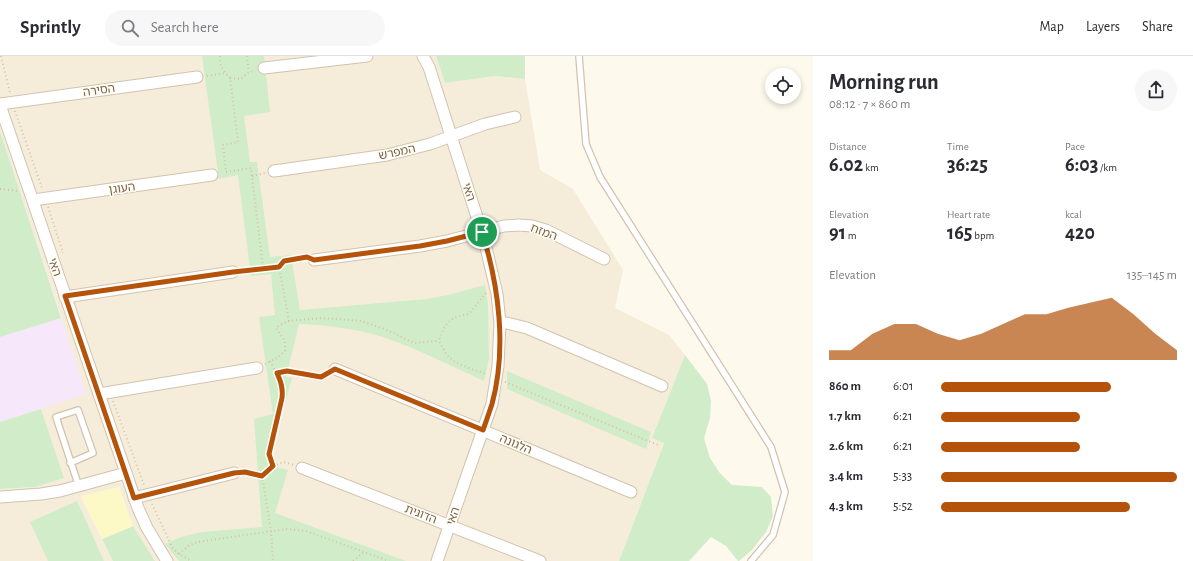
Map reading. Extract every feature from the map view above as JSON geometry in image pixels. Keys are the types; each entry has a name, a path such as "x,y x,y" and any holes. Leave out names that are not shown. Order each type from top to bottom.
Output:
{"street":[{"path":"264,68 367,56"},
{"name":"האי","path":"423,56 429,67 482,232 497,294 500,324 497,378 492,404 437,561"},
{"name":"הסירה","path":"0,104 198,77"},
{"name":"האי","path":"0,104 134,498 147,528 171,559"},
{"name":"המפרש","path":"274,171 387,155 423,146 485,124 516,117"},
{"name":"העוגן","path":"31,196 46,198 212,175"},
{"name":"המזח","path":"314,260 420,246 447,241 504,226 519,225 532,226 546,230 604,259"},
{"path":"65,296 233,272"},
{"path":"500,324 507,323 526,328 662,386"},
{"path":"99,394 257,368"},
{"name":"הלגונה","path":"335,369 630,492"},
{"name":"הדוגית","path":"302,468 540,561"},
{"path":"0,497 60,491 126,473"},
{"path":"134,498 234,473"}],"lane":[{"path":"579,56 586,144 600,177 771,447 786,492 774,535 751,561"},
{"path":"70,463 93,453 78,410 56,417 70,463 79,487"}],"path":[{"path":"1,56 12,102 46,198 64,258"},
{"path":"220,56 225,73 230,78 238,142 223,145 226,172 251,168 263,268"},
{"path":"247,56 249,72"},
{"path":"230,78 241,79 249,72 264,68"},
{"path":"198,77 225,73"},
{"path":"0,189 31,196"},
{"path":"233,272 279,267 284,261 307,257 314,260"},
{"path":"279,267 289,321"},
{"path":"494,282 469,314 456,316 449,321 442,331 439,341 450,358 458,363 658,445"},
{"path":"257,368 277,358 285,351 285,341 276,328 289,321 322,318 361,321 387,330 414,343 439,341"},
{"path":"270,361 281,381 282,390 282,398 269,454 273,466"},
{"path":"277,373 287,371 321,377 335,369"},
{"path":"110,392 147,494 172,547 179,554 192,561"},
{"path":"262,476 273,466 283,462 302,468"},
{"path":"234,473 245,472 262,476"},
{"path":"262,476 273,561"},
{"path":"171,559 188,546 197,542 287,529 306,531 389,561"},
{"path":"353,561 364,552"}],"shaded area":[{"path":"0,56 436,56 445,83 495,76 525,79 540,170 573,189 623,270 615,308 669,335 685,355 652,438 664,442 619,561 155,561 133,526 119,487 81,497 113,561 0,561 0,489 35,487 64,478 41,409 0,422 0,337 61,317 0,131"},
{"path":"61,318 86,394 0,422 0,337"}],"green space":[{"path":"202,56 264,56 270,112 244,116 250,162 257,162 270,257 291,255 300,310 427,299 485,285 488,304 489,359 484,381 422,352 383,337 342,328 299,324 286,377 292,378 268,465 288,470 275,513 406,561 179,561 165,544 181,537 202,532 262,527 254,419 273,414 259,317 275,315 271,274 251,276 238,175 219,179"},
{"path":"436,56 525,56 525,79 495,76 445,83"},
{"path":"0,131 61,318 0,337"},
{"path":"685,355 707,384 711,401 710,418 704,438 710,458 719,472 732,485 762,487 771,497 773,516 766,532 752,550 739,561 726,546 711,537 689,561 619,561 664,443 652,438"},
{"path":"507,371 651,432 646,449 507,389"},
{"path":"41,409 64,478 35,487 0,489 0,422"},
{"path":"77,501 104,561 48,561 30,522"},
{"path":"133,526 155,561 113,561 102,539"}],"sand":[{"path":"119,487 133,526 102,539 81,496"}],"route":[{"path":"482,232 497,294 500,324 498,366 495,387 492,404 483,430 335,369 321,377 287,371 277,373 281,381 282,398 269,454 273,466 262,476 245,472 234,473 134,498 65,296 233,272 279,267 284,261 307,257 314,260 403,249 447,241 482,232"}]}
